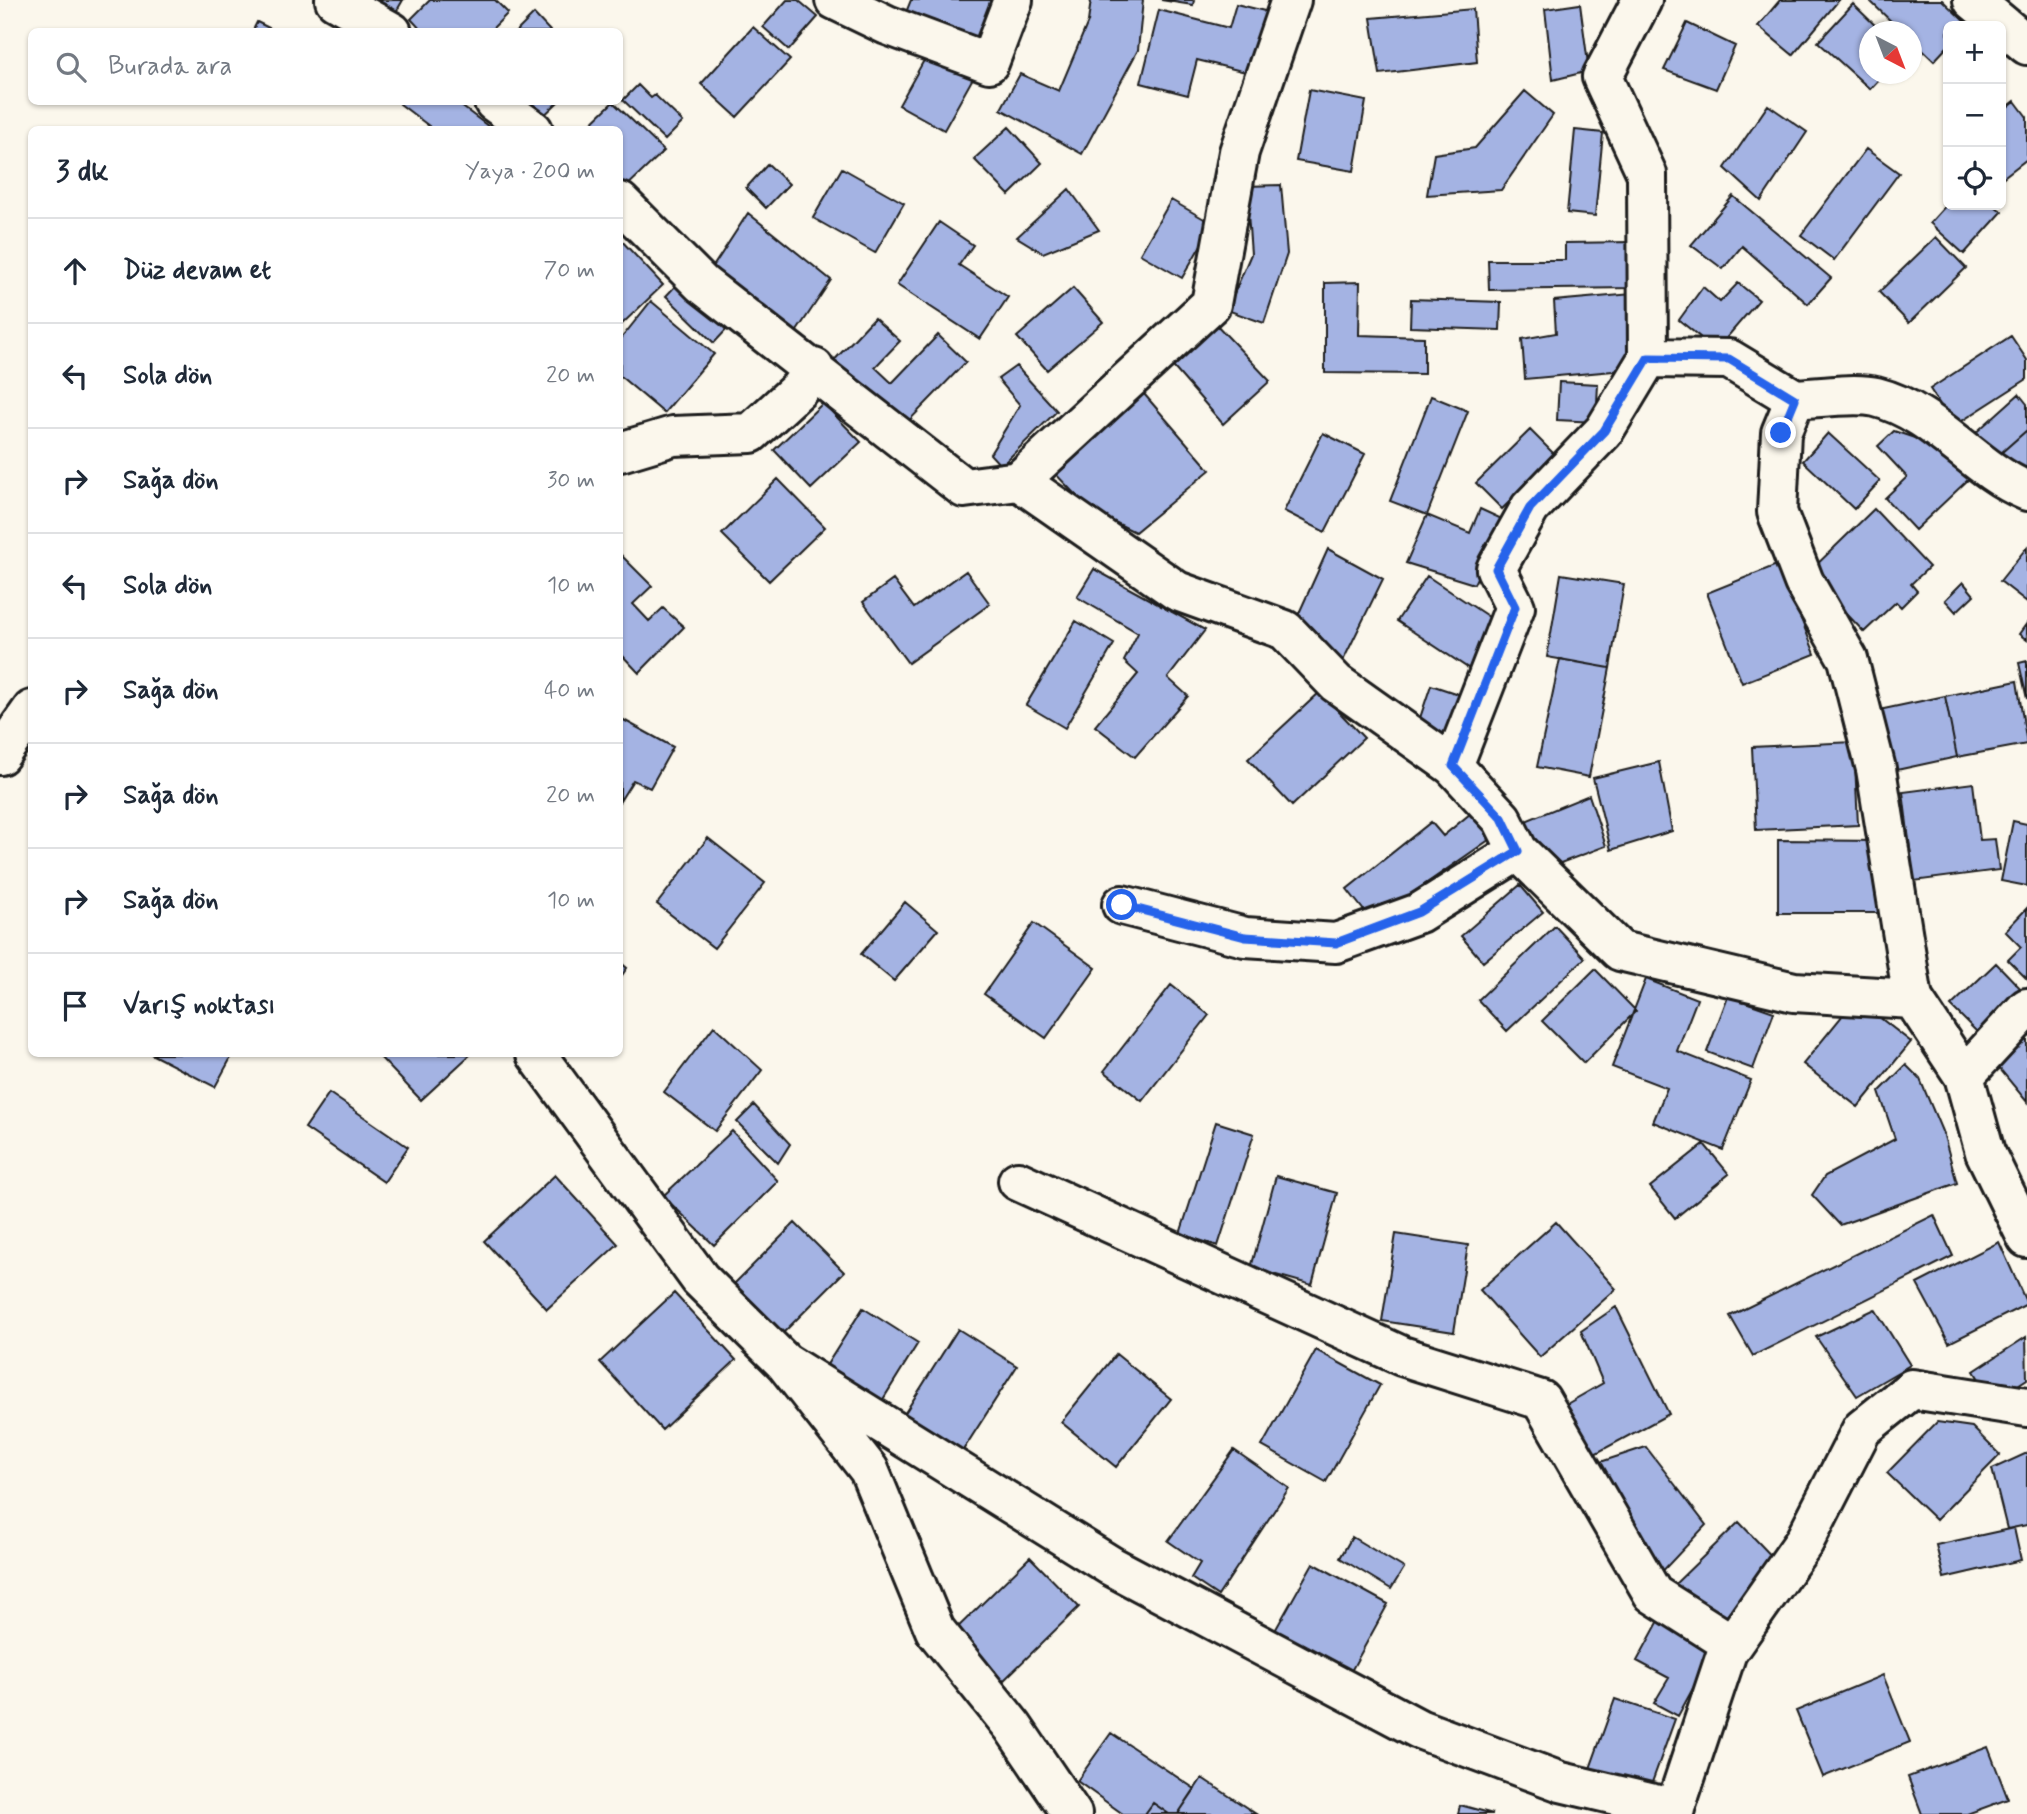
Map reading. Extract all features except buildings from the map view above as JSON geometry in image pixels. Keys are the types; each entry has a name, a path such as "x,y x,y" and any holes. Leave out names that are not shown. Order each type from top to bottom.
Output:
{"street":[{"path":"335,0 385,28"},
{"path":"835,0 887,25 989,63 1013,0"},
{"path":"623,205 702,284 814,368 964,488 1019,481 1211,304 1239,152 1291,0"},
{"path":"1453,766 1515,607 1496,569 1530,508 1604,431 1648,358 1647,174 1602,77 1642,0"},
{"path":"1973,0 2027,45"},
{"path":"498,105 527,126"},
{"path":"1648,358 1729,359 1795,399 1874,396 1913,410 2006,482 2027,491"},
{"path":"623,451 673,436 751,432 799,388 814,368"},
{"path":"1795,399 1781,433 1777,512 1804,582 1848,659 1876,769 1913,999 1964,1076 1985,1152 2027,1238"},
{"path":"1019,481 1177,591 1285,630 1336,682 1453,766 1502,818 1518,851 1620,951 1794,992 1913,999"},
{"path":"0,755 28,716"},
{"path":"1122,905 1245,937 1336,943 1419,912 1518,851"},
{"path":"1964,1076 2027,1008"},
{"path":"538,1057 700,1279 785,1363 869,1470 935,1630 1013,1727 1072,1814"},
{"path":"1018,1181 1402,1356 1541,1400 1653,1594 1732,1644"},
{"path":"785,1363 1111,1566 1419,1729 1561,1782 1674,1811 1732,1644 1804,1542 1862,1429 1912,1389 2027,1406"}],"route":[{"path":"1122,905 1245,937 1336,943 1419,912 1518,851 1502,818 1453,766 1515,607 1496,569 1530,508 1604,431 1648,358 1729,359 1795,399 1781,433"}]}
